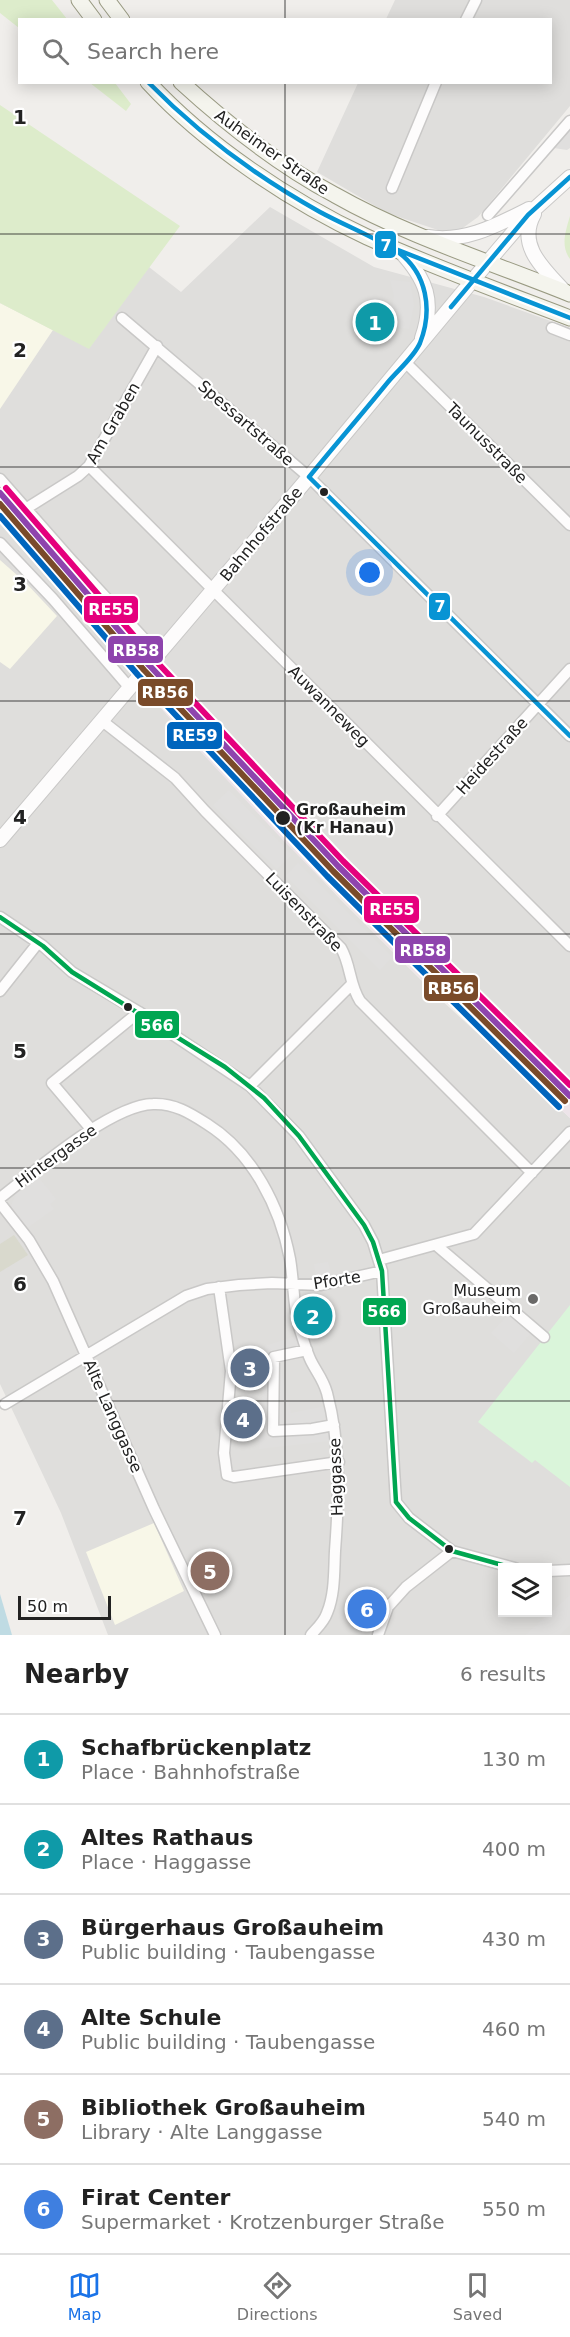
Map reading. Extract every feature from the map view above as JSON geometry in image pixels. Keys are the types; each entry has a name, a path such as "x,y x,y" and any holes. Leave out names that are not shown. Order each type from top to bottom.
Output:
{"main road":[{"path":"79,0 92,18"},
{"path":"107,0 120,18"},
{"name":"Auheimer Straße","path":"150,84 201,132 319,212 399,250 570,318"},
{"name":"Auheimer Straße","path":"183,84 213,112 249,140 335,196 414,234 568,293"}],"street":[{"path":"467,18 476,0"},
{"path":"392,188 435,84"},
{"path":"488,215 570,122"},
{"path":"414,234 444,238 485,231 542,202 570,177"},
{"path":"542,202 529,225 529,244 538,263 568,293"},
{"name":"Bahnhofstraße","path":"0,840 528,215 542,202"},
{"path":"399,250 417,272 427,294 429,304 426,325 419,345"},
{"name":"Spessartstraße","path":"122,318 309,477 570,736"},
{"path":"552,327 570,335"},
{"name":"Am Graben","path":"27,508 78,476 89,466 157,346"},
{"name":"Taunusstraße","path":"405,362 570,525"},
{"name":"Auwanneweg","path":"89,466 437,816 570,946"},
{"path":"0,479 158,654"},
{"path":"0,543 53,599 129,687"},
{"name":"Heidestraße","path":"437,816 570,669"},
{"name":"Luisenstraße","path":"101,720 174,778 341,948 346,956 351,985 360,1001 532,1173"},
{"path":"0,917 38,943 72,972 139,1012 250,1086 300,1136 364,1225 382,1271 396,1502 409,1518 452,1551 498,1563"},
{"path":"0,991 38,943"},
{"path":"250,1086 351,985"},
{"path":"91,1129 52,1083 139,1012"},
{"name":"Hintergasse","path":"0,1198 91,1129 136,1107 159,1104 183,1110 218,1131 244,1156 267,1192 286,1241 293,1283"},
{"path":"379,1260 467,1237 480,1230 570,1132"},
{"name":"Alte Langgasse","path":"0,1203 29,1240 52,1278 154,1509 216,1635"},
{"path":"436,1245 544,1337"},
{"name":"Pforte","path":"5,1404 186,1296 219,1287 293,1283 321,1285 382,1271"},
{"name":"Haggasse","path":"293,1283 297,1318 312,1364 322,1378 334,1425 339,1462 332,1591 327,1614 311,1635"},
{"path":"219,1287 231,1371 224,1453 227,1475 234,1477 339,1462"},
{"path":"307,1350 274,1357 273,1431 312,1429 334,1425"},
{"path":"378,1635 388,1606 406,1587 452,1551"},
{"path":"552,1571 570,1570"}],"shaded area":[{"path":"395,0 570,0 570,106 478,217 453,235 387,213 317,172 358,84 552,84 552,18 386,18"},
{"path":"570,121 570,148 567,150 547,147"},
{"path":"270,207 374,267 484,297 570,328 570,1088 371,893 186,698 148,650 0,484 0,303 89,348 149,267 181,292"},
{"path":"390,280 410,282 414,305 409,329 389,325 394,296"},
{"path":"0,303 53,330 0,409"},
{"path":"0,484 148,650 186,698 371,893 570,1088 570,1118 404,963 282,839 173,722 0,521"},
{"path":"0,521 173,722 342,901 439,998 570,1118 570,1635 108,1635 61,1513 0,1384"},
{"path":"0,560 26,583 57,616 10,669 0,662"},
{"path":"229,790 292,855 277,869 213,805"},
{"path":"298,863 392,957 380,970 286,876"},
{"path":"39,1178 56,1199 50,1204 54,1209 27,1228 11,1206 16,1194"},
{"path":"14,1235 28,1255 0,1272 0,1244"},
{"path":"328,1262 331,1273 316,1277 314,1264"},
{"path":"509,1314 531,1333 514,1353 491,1333"},
{"path":"299,1335 301,1346 277,1354 291,1413 326,1406 331,1441 259,1449 265,1346"},
{"path":"154,1523 184,1591 115,1625 86,1552"},
{"path":"570,1595 570,1625 560,1635 525,1635 545,1617 552,1617 552,1611"}],"green space":[{"path":"0,0 52,0 66,18 18,18 18,27 0,13"},
{"path":"91,84 116,84 131,104 126,111"},
{"path":"0,105 180,226 89,349 0,303"},
{"path":"570,216 570,259 565,243"},
{"path":"570,1305 570,1487 535,1460 532,1463 478,1422"}],"water":[{"path":"0,1594 12,1635 0,1635"}],"transit line":[{"name":"7","path":"150,84 208,137 251,169 320,212 398,252 416,270 421,281 425,293 426,318 420,343 410,358 309,477"},
{"name":"7","path":"451,307 528,215 570,177"},
{"name":"7","path":"393,248 570,318"},
{"name":"7","path":"309,477 570,736"},
{"name":"RE55","path":"6,488 155,660 343,861 570,1085"},
{"name":"RB58","path":"0,493 149,665 338,866 570,1096"},
{"name":"RB56","path":"0,504 144,670 333,871 565,1101"},
{"name":"RE59","path":"0,516 138,675 327,876 559,1107"},
{"name":"566","path":"0,917 43,946 72,972 225,1067 264,1098 299,1136 364,1225 373,1242 382,1271 396,1502"},
{"name":"566","path":"396,1502 409,1518 452,1551 498,1564"}],"place":[{"name":"Schafbrückenplatz","path":"375,322"},
{"name":"Großauheim (Kr Hanau)","path":"283,818"},
{"name":"Museum Großauheim","path":"533,1299"},
{"name":"Altes Rathaus","path":"313,1316"},
{"name":"Bürgerhaus Großauheim","path":"250,1368"},
{"name":"Alte Schule","path":"243,1419"},
{"name":"Bibliothek Großauheim","path":"210,1571"},
{"name":"Firat Center","path":"367,1609"}]}
